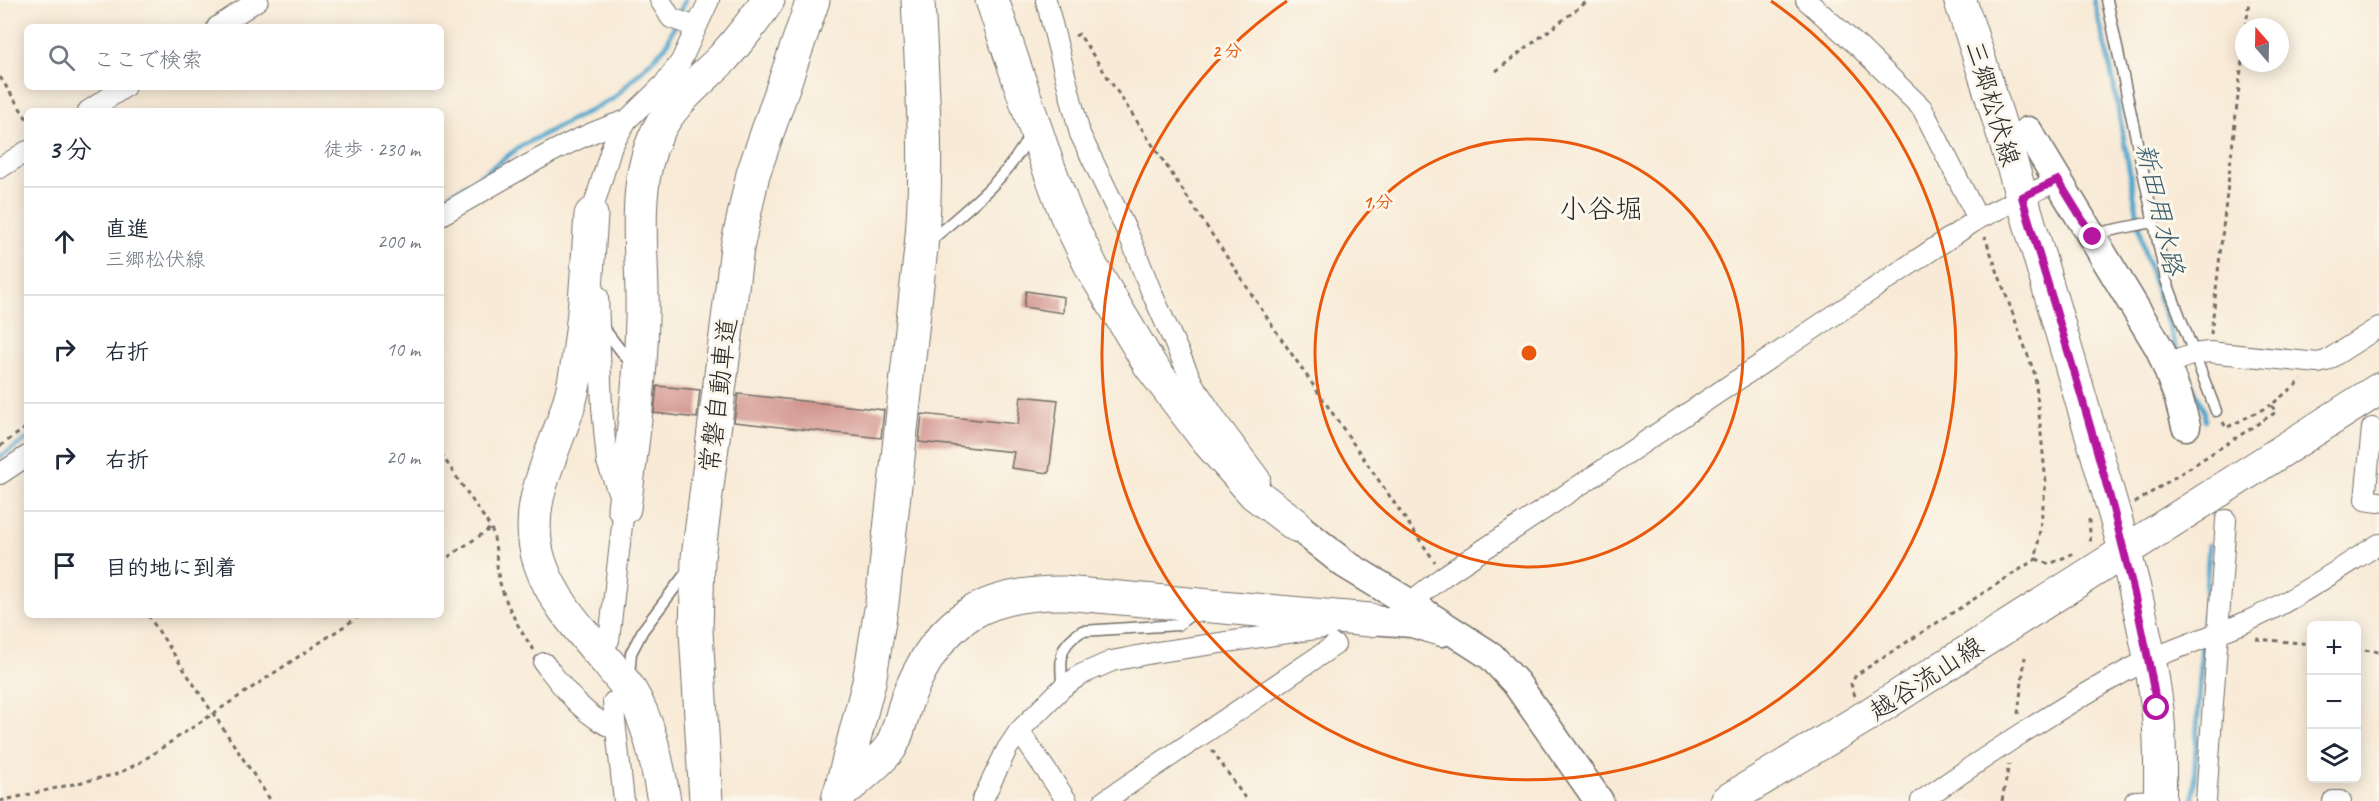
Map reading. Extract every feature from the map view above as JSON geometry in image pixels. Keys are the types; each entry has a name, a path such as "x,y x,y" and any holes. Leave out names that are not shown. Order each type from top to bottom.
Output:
{"highway":[{"path":"624,508 639,378 642,317 641,189 644,166 658,130 671,110 724,57 768,0"},
{"name":"常磐自動車道","path":"706,801 696,631 698,558 737,248 753,174 813,0"},
{"path":"838,798 869,682 882,603 921,248 926,156 918,0"},
{"path":"992,0 1047,163 1079,243 1092,268 1150,365 1208,440 1255,494 1296,525"},
{"path":"591,215 580,349 575,377 560,429 543,472 534,520 534,542 540,564 552,589 621,695 642,714 651,740 664,801"},
{"path":"838,798 891,747 909,693 926,658 942,636 975,610 999,600 1038,593 1204,604 1370,620"}],"main road":[{"name":"三郷松伏線","path":"1960,0 1996,107 2123,551 2150,660 2161,761 2160,801"},
{"name":"越谷流山線","path":"1726,801 1868,715 2379,389"}],"street":[{"path":"222,24 258,0"},
{"path":"660,0 671,18 696,27"},
{"path":"609,640 624,508 607,462 602,407 600,324 591,215 612,146 627,120 663,85 675,69 709,0"},
{"path":"1046,0 1080,134 1131,240 1194,384 1221,426 1296,525 1344,564 1491,656 1516,683 1599,801"},
{"path":"1806,0 1922,108 1978,219"},
{"path":"93,108 120,90"},
{"path":"444,212 532,161 600,128 627,120"},
{"path":"2028,131 2135,305 2166,364 2186,426"},
{"path":"0,168 24,153"},
{"path":"1409,603 1444,576 1978,219 2058,180"},
{"path":"2166,364 2202,353 2318,363 2326,361 2379,327"},
{"path":"2372,428 2365,500 2379,502"},
{"path":"0,474 24,458"},
{"path":"2206,801 2226,629 2226,520"},
{"path":"1921,801 2014,737 2115,678 2150,660 2226,629 2299,594 2379,544"},
{"path":"982,801 1007,749 1019,731 1062,688 1080,675 1112,661 1370,620 1412,623 1470,641"},
{"path":"1104,801 1335,645"},
{"path":"544,663 579,705 598,722 615,729"},
{"path":"621,695 615,729 624,801"},
{"path":"1019,731 1067,801"},
{"path":"2135,801 2160,801"},
{"path":"2333,801 2341,801"}],"lane":[{"path":"2107,0 2166,280 2202,353 2216,411"},
{"path":"921,248 997,182 1017,157 1030,134 1033,118"},
{"path":"2093,237 2103,232 2153,222"},
{"path":"600,324 616,348 626,356 639,378"},
{"path":"621,695 631,653 643,630 698,558"},
{"path":"1062,688 1062,652 1068,639 1082,631 1178,625 1204,604"}],"path":[{"path":"1496,71 1589,0"},
{"path":"2247,18 2248,0"},
{"path":"1056,42 1079,34 1280,337 1444,576"},
{"path":"2202,353 2240,72"},
{"path":"0,77 24,114"},
{"path":"1868,715 1854,695 1851,684 1856,675 2036,559 2046,483 2035,375 1978,219"},
{"path":"2216,411 2227,412 2233,417 2222,422 2226,428 2271,405 2326,361"},
{"path":"2134,504 2276,412 2271,405"},
{"path":"0,446 24,430"},
{"path":"444,458 491,528 496,540 499,582 525,638 544,663"},
{"path":"444,560 491,528"},
{"path":"2036,559 2050,564 2091,544"},
{"path":"150,618 271,801"},
{"path":"0,801 117,774 139,763 357,618"},
{"path":"2226,629 2248,638 2307,644"},
{"path":"2361,650 2379,652"},
{"path":"1203,736 1247,801"}],"building":[{"path":"1026,291 1064,297 1063,313 1024,307"},
{"path":"657,386 700,390 697,418 654,413"},
{"path":"738,394 884,410 881,438 734,422"},
{"path":"1021,396 1058,400 1049,473 1011,468 1014,452 919,442 922,414 1018,424"}],"waterway":[{"path":"444,197 471,183 521,146 614,98 666,46 685,0"},
{"name":"新田用水路","path":"2094,0 2112,75 2145,255 2175,345 2204,411 2205,420"},
{"path":"0,457 24,441"},
{"name":"新田用水路","path":"2203,633 2209,545"},
{"name":"新田用水路","path":"2193,801 2202,643"}],"district":[{"name":"小谷堀","path":"1601,208"}],"route":[{"path":"2093,237 2058,180 2022,197 2117,526 2150,660 2157,708"}]}
